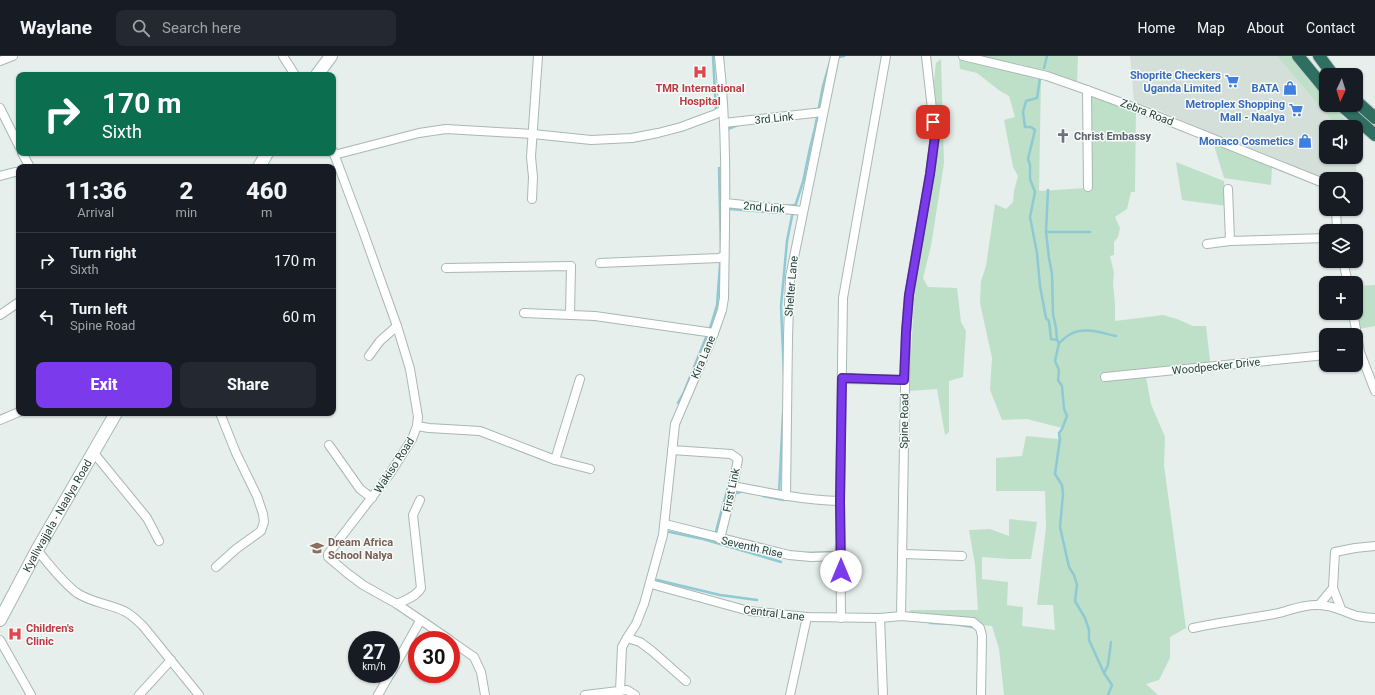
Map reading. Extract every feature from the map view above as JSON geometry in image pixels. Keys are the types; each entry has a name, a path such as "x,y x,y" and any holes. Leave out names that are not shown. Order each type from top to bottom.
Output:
{"highway":[{"path":"1298,56 1319,82"},
{"path":"1318,56 1327,68"},
{"path":"1363,107 1375,118"},
{"path":"1349,112 1375,135"}],"main road":[{"path":"319,72 331,56"},
{"name":"Kyaliwajjala - Naalya Road","path":"1,615 36,550 114,416"}],"street":[{"path":"0,61 13,56"},
{"path":"283,56 293,72"},
{"path":"532,199 533,178 531,157 538,56"},
{"name":"Kira Lane","path":"620,691 622,647 626,638 636,624 651,584 665,524 672,450 678,416 710,332 722,310 724,298 722,257 726,204 724,123 720,56"},
{"name":"Shelter Lane","path":"786,496 790,277 798,210 823,112 834,56"},
{"path":"841,618 840,501 843,298 886,56"},
{"name":"Spine Road","path":"901,616 906,332 909,295 935,136 926,56"},
{"name":"Zebra Road","path":"962,56 1047,76 1087,90 1149,113 1319,181"},
{"path":"1087,90 1088,187"},
{"path":"0,108 16,140"},
{"path":"336,153 430,130 465,129 591,140 637,138 681,127 723,110"},
{"name":"3rd Link","path":"724,123 823,112"},
{"name":"Wakiso Road","path":"335,156 397,326 410,369 418,417 417,426 412,439 389,475 328,554 328,557 347,574 363,585 397,604 436,631"},
{"path":"0,176 16,172"},
{"path":"1228,189 1230,241"},
{"name":"2nd Link","path":"726,204 798,210"},
{"path":"1207,244 1230,241 1319,238"},
{"path":"600,263 722,257"},
{"path":"446,268 571,266 570,315"},
{"path":"0,316 16,304"},
{"path":"524,313 595,316 710,332"},
{"path":"369,356 380,341 397,326"},
{"name":"Woodpecker Drive","path":"1105,377 1319,356"},
{"path":"1363,363 1375,390"},
{"path":"842,378 904,380"},
{"path":"555,460 580,379"},
{"path":"0,420 16,413"},
{"path":"216,568 236,549 261,531 264,522 257,496 236,453 221,416"},
{"path":"417,426 480,431 555,460 590,469"},
{"path":"329,446 360,489 372,498"},
{"name":"First Link","path":"672,450 730,454 734,455 738,459 720,539"},
{"path":"93,452 147,518 159,541"},
{"path":"733,486 786,496 815,500 840,501"},
{"path":"397,604 419,592 421,588 413,514 420,500"},
{"name":"Seventh Rise","path":"665,524 720,539 789,555 818,557 841,556"},
{"path":"1341,609 1333,588 1335,552 1375,546"},
{"path":"36,550 78,594 126,612 133,617 143,626 172,660 199,695"},
{"path":"903,554 962,556"},
{"name":"Central Lane","path":"651,584 749,612 807,617 841,618 880,618 901,616"},
{"path":"1319,604 1333,588"},
{"path":"1193,628 1282,612 1294,607 1319,604 1341,609 1356,616 1375,618"},
{"path":"901,616 969,621 978,626 982,636 981,695"},
{"path":"790,695 807,617"},
{"path":"880,618 883,695"},
{"path":"400,658 420,621"},
{"path":"626,638 640,642 686,681"},
{"path":"0,640 31,695"},
{"name":"Wakiso Road","path":"460,647 474,656 481,672 486,695"},
{"path":"139,695 172,660"},
{"path":"378,695 385,683"},
{"path":"585,695 627,690 635,695"}],"shaded area":[{"path":"1130,56 1277,56 1319,106 1319,112 1324,112 1331,120 1319,120 1319,164 1356,164 1357,172 1319,172 1319,179 1153,108 1134,102"}],"green space":[{"path":"978,56 1078,56 1077,83 1023,65"},
{"path":"1277,56 1291,56 1309,81 1319,92 1319,106"},
{"path":"941,59 944,163 931,246 923,278 928,287 957,288 961,322 966,331 963,377 949,381 949,432 945,435 937,389 909,391 915,280 939,146 934,81 936,63"},
{"path":"959,59 1003,68 1041,79 1039,191 1086,188 1089,96 1136,109 1135,192 1131,192 1127,209 1115,217 1120,228 1118,237 1114,242 1114,255 1110,256 1114,273 1113,283 1115,321 1163,315 1193,326 1206,326 1211,369 1146,377 1151,404 1165,437 1164,465 1186,628 1170,637 1170,658 1159,680 1146,684 1158,695 1004,695 999,649 992,626 901,619 911,610 978,610 975,565 969,530 990,529 1009,536 1009,519 1037,522 1031,559 982,557 982,579 1008,582 1007,605 1023,607 1022,626 1055,630 1053,605 1037,605 1046,527 1045,491 996,491 996,458 1022,456 1026,436 1058,439 1062,428 1027,419 1002,420 990,390 992,358 980,303 981,281 986,266 995,204 1006,209 1013,202 1018,176 1013,167 1004,120 1015,117 1009,96 977,73 960,69"},
{"path":"1324,112 1338,112 1346,120 1331,120"},
{"path":"1213,142 1272,167 1271,185 1224,178"},
{"path":"1176,162 1224,181 1226,206 1182,200"},
{"path":"1375,285 1375,326 1363,328 1359,328 1358,320 1363,320 1363,286"}],"waterway":[{"path":"713,56 716,112"},
{"path":"839,57 844,56"},
{"path":"1044,68 1047,56"},
{"path":"784,375 781,306 787,241 792,216 803,182 823,86 830,62"},
{"path":"1040,78 1037,98 1026,101 1023,112 1025,127 1031,127 1035,130 1028,159 1030,165 1030,179 1035,192 1030,217 1037,253 1040,286 1046,318 1049,321 1051,339 1057,340 1059,343 1055,361 1059,370 1058,380 1062,386 1064,409 1067,416 1059,433 1060,439 1055,474 1062,485 1063,494 1060,527 1069,567 1074,575 1077,585 1075,601 1085,618 1089,630 1089,640 1104,673 1112,685 1108,695"},
{"path":"728,129 738,125"},
{"path":"678,403 684,392 711,325 717,305 721,252 719,168"},
{"path":"1048,190 1046,232 1052,274 1053,314 1057,340"},
{"path":"785,206 796,205"},
{"path":"730,209 781,213"},
{"path":"1046,232 1090,232"},
{"path":"1059,343 1074,332 1080,331 1092,331 1116,336"},
{"path":"850,374 863,376"},
{"path":"779,493 783,414"},
{"path":"715,535 731,476"},
{"path":"737,493 744,491"},
{"path":"763,496 784,500"},
{"path":"665,531 703,539 781,562"},
{"path":"806,553 836,552 836,545"},
{"path":"657,580 720,595 757,600"},
{"path":"930,623 954,624 973,627"},
{"path":"1104,673 1108,665 1111,642"}],"place":[{"name":"TMR International Hospital","path":"700,72"},
{"name":"Shoprite Checkers Uganda Limited","path":"1232,81"},
{"name":"BATA","path":"1290,88"},
{"name":"Metroplex Shopping Mall - Naalya","path":"1296,110"},
{"name":"Christ Embassy","path":"1063,136"},
{"name":"Monaco Cosmetics","path":"1305,141"},
{"name":"Dream Africa School Nalya","path":"317,548"},
{"name":"Children's Clinic","path":"15,634"}],"route":[{"path":"841,571 840,501 842,378 904,380 909,295 930,174 935,136 933,122"}]}
